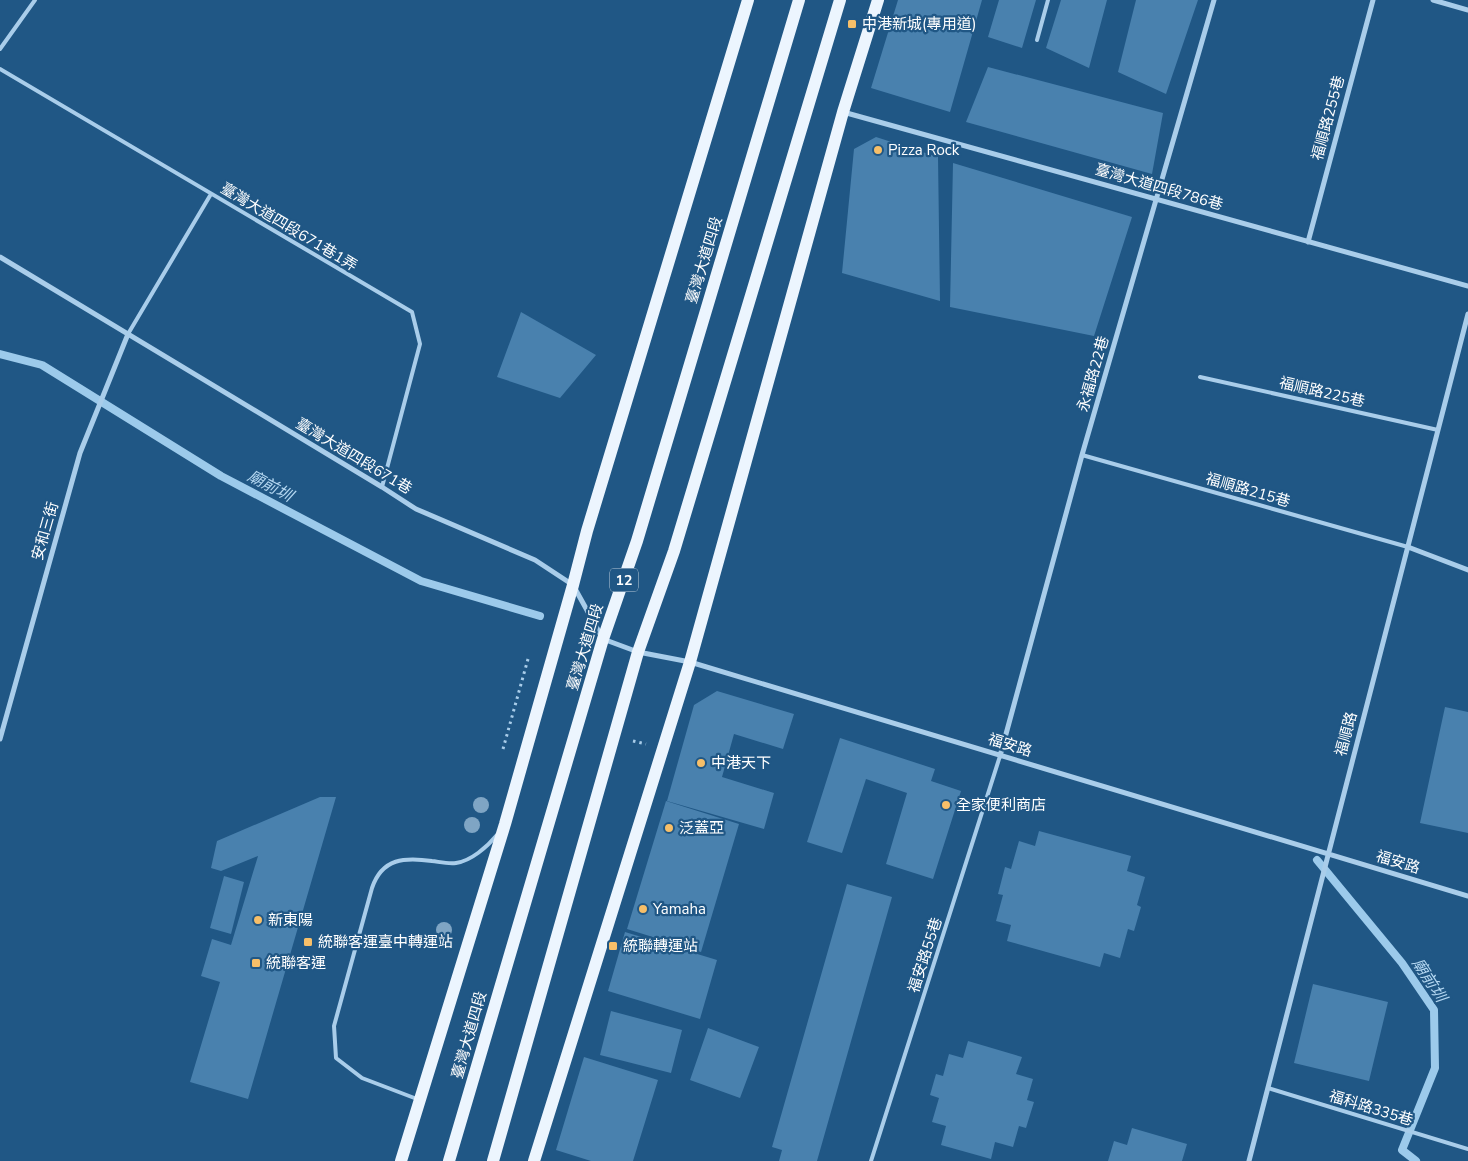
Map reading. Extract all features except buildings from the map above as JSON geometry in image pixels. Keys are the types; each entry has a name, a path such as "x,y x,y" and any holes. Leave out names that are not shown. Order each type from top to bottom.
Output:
{"main road":[{"name":"臺灣大道四段","path":"401,1161 505,824 587,531 748,0"},
{"name":"臺灣大道四段","path":"449,1161 603,640 637,541 799,0"},
{"name":"12","path":"493,1161 638,652 674,551 840,0"},
{"path":"534,1161 690,662 843,112 878,0"}],"street":[{"name":"永福路22巷","path":"1000,756 1082,455 1214,0"},
{"name":"福順路255巷","path":"1308,242 1373,0"},
{"path":"1433,0 1468,10"},
{"name":"臺灣大道四段786巷","path":"843,112 1468,286"},
{"name":"臺灣大道四段671巷","path":"0,257 416,509 535,560 573,585"},
{"name":"福順路","path":"1249,1161 1468,314"},
{"name":"安和三街","path":"0,739 80,454 128,334"},
{"path":"1408,547 1468,570"},
{"path":"573,585 603,640"},
{"name":"福安路","path":"603,640 638,652 690,662 1468,896"}],"lane":[{"path":"0,49 35,0"},
{"path":"1038,40 1048,0"},
{"name":"臺灣大道四段671巷1弄","path":"0,68 412,312 420,344 382,487"},
{"path":"128,334 212,194"},
{"name":"福順路225巷","path":"1200,377 1438,430"},
{"name":"福順路215巷","path":"1082,455 1408,547"},
{"name":"福安路55巷","path":"871,1161 1000,756"},
{"path":"419,1100 362,1078 336,1058 334,1026 372,888 381,871 398,860 450,863 466,860 490,844 505,824"},
{"name":"福科路335巷","path":"1268,1088 1468,1149"}],"path":[{"path":"503,749 528,659"}],"waterway":[{"name":"廟前圳","path":"0,354 42,365 221,476 421,581 540,616"},
{"name":"廟前圳","path":"1317,860 1402,963 1434,1010 1435,1068 1402,1150 1416,1161"}],"place":[{"name":"中港新城(專用道)","path":"852,24"},
{"name":"Pizza Rock","path":"878,150"},
{"name":"中港天下","path":"701,763"},
{"name":"全家便利商店","path":"946,805"},
{"name":"泛蓋亞","path":"669,828"},
{"name":"Yamaha","path":"643,909"},
{"name":"新東陽","path":"258,920"},
{"name":"統聯客運臺中轉運站","path":"308,942"},
{"name":"統聯轉運站","path":"613,946"},
{"name":"統聯客運","path":"256,963"}]}
